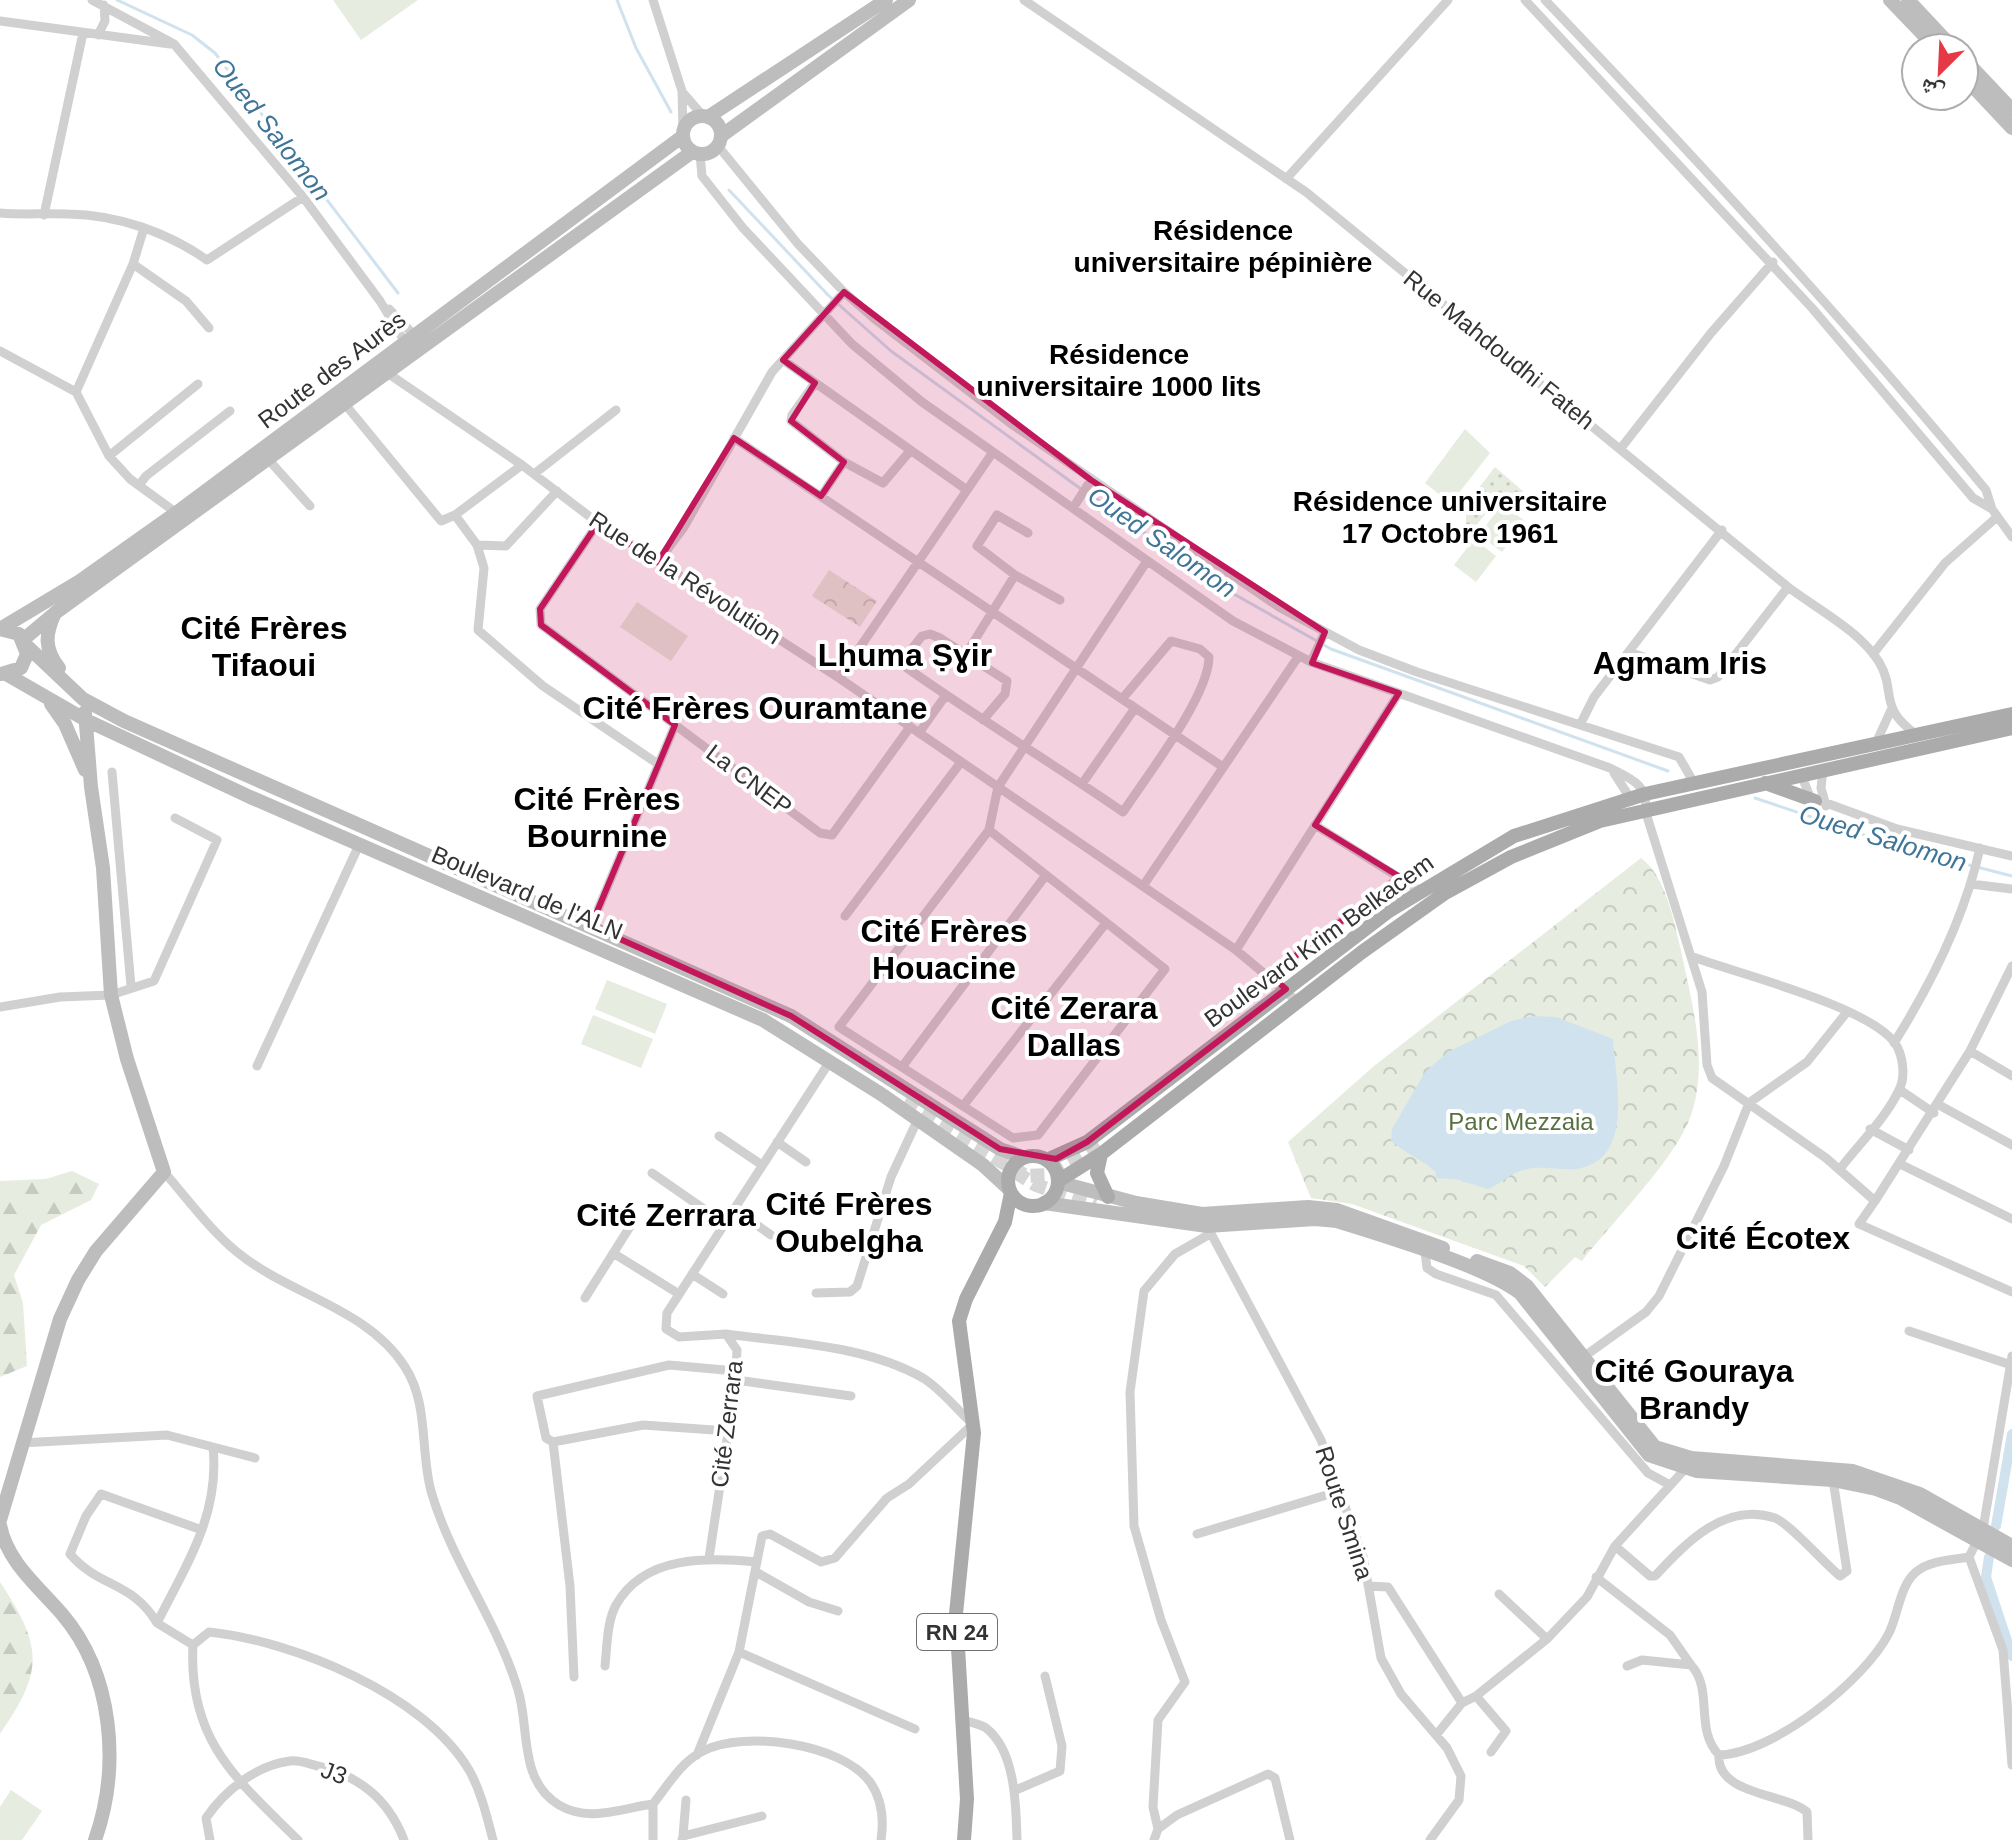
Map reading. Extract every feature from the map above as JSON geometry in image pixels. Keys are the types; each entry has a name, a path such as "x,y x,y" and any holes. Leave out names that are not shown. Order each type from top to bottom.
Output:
{"main road":[{"name":"Boulevard Krim Belkacem","path":"1058,1182 1101,1154 1422,908 1475,875 1578,828 1765,783 1875,744 1920,737 2012,714"},
{"name":"Boulevard Krim Belkacem","path":"1047,1160 1087,1142 1419,890 1514,836 1638,796 1694,783 1802,768 1823,770 2012,728"},
{"path":"1765,783 1820,803"},
{"path":"1101,1154 1097,1173 1108,1197"},
{"path":"1035,1155 1047,1160 1058,1182 1054,1194 1044,1203 1028,1206 1010,1191 1009,1170 1023,1157 1035,1155"},
{"name":"RN 24","path":"964,1840 967,1799 956,1614 972,1466 973,1424 959,1321 966,1299 1005,1222 1010,1191"},
{"name":"RN 24","path":"1005,1222 1028,1206"}],"street":[{"path":"92,0 174,44 303,197 414,344"},
{"path":"653,0 682,91 683,133 696,153 702,176 763,250 823,315 910,392 1075,506 1233,621 1298,657 1313,659 1610,768 1638,783 1638,796 1645,810"},
{"path":"683,133 693,118 706,117 886,0"},
{"path":"696,153 719,141 909,0"},
{"name":"Rue Mahdoudhi Fateh","path":"1024,0 1286,179 1873,654"},
{"path":"1286,179 1448,0"},
{"path":"1525,0 1772,264 1898,406 1973,498 1994,513 2012,537"},
{"path":"1545,0 1782,255 1908,397 1986,490 1994,513"},
{"path":"1890,0 1921,32"},
{"path":"1908,0 1938,32"},
{"path":"98,35 105,21 104,5"},
{"path":"0,21 174,44"},
{"path":"44,215 83,33"},
{"path":"1576,54 1587,44"},
{"path":"1980,76 2012,110"},
{"path":"682,91 706,117 718,125 719,141 844,292 1090,483 1324,634 1417,672 1679,757 1694,783"},
{"path":"1980,94 2012,128"},
{"name":"Route des Aurès","path":"3,674 21,668 25,643 55,613 414,344 683,133"},
{"name":"Route des Aurès","path":"0,629 80,581 267,458 386,372 414,344 696,153"},
{"path":"0,213 70,214 144,228 179,241 207,260 303,197"},
{"path":"76,392 133,264 144,228"},
{"path":"1621,448 1711,333 1782,255"},
{"path":"133,264 186,301 209,328"},
{"path":"658,562 684,527 783,360 844,292"},
{"path":"0,351 76,392 109,456 130,479 181,516"},
{"path":"783,360 967,490"},
{"name":"Rue de la Révolution","path":"386,372 522,465 598,523 839,678 1236,950 1270,975 1298,1002"},
{"path":"815,383 791,421 844,462 883,483 910,451"},
{"path":"109,456 198,384"},
{"path":"344,403 441,521 455,515 522,465"},
{"path":"534,474 616,410"},
{"path":"140,484 230,411"},
{"path":"734,438 1223,767"},
{"path":"839,678 993,452"},
{"name":"Route des Aurès","path":"267,458 310,506"},
{"path":"821,496 844,462"},
{"path":"1075,506 1090,483"},
{"path":"477,545 506,546 557,491"},
{"path":"1920,737 1891,710 1880,664 1873,654 1945,563 1994,513"},
{"path":"455,515 477,545 484,568 478,630 543,686 658,764"},
{"path":"1028,533 997,515 978,539 977,546 1015,575 1060,600"},
{"name":"La CNEP","path":"598,523 540,609 541,625 820,833 832,835 914,730"},
{"path":"1581,723 1594,697 1722,530"},
{"path":"829,1040 989,830 998,787 1147,561"},
{"path":"966,654 1015,575"},
{"path":"1629,652 1710,680 1718,677 1788,587"},
{"path":"55,613 47,632 48,653 83,699 103,868 111,995 127,1059 164,1172 237,1252 291,1288 349,1316 385,1342 406,1368 418,1398 435,1502 444,1531 510,1662 521,1700 526,1753 539,1786 558,1805 584,1814 653,1804"},
{"path":"0,618 18,616"},
{"path":"0,629 14,630 25,643"},
{"path":"983,720 1008,686 1002,677 930,634 922,636 905,658 907,668 1024,749 1123,812 1175,735 1209,669 1209,657 1200,649 1171,641 1122,699"},
{"path":"1313,659 1324,634"},
{"name":"Boulevard de l'ALN","path":"25,643 83,699 264,784 791,1016 1000,1149 1023,1157"},
{"path":"1143,886 1298,657"},
{"name":"Boulevard de l'ALN","path":"3,674 86,720 359,845 763,1020 830,1061 983,1165 1010,1191"},
{"path":"1236,950 1399,693"},
{"path":"914,730 946,695"},
{"path":"49,700 77,748 91,787"},
{"path":"1082,784 1135,708"},
{"path":"1875,744 1891,710"},
{"path":"591,926 675,725"},
{"path":"91,787 95,749 103,739 118,735"},
{"path":"845,916 961,762"},
{"path":"1610,768 1638,796 1645,810 1702,992 1707,1065 1712,1078 1840,1169 1875,1201"},
{"path":"1802,768 1806,792 1820,803 1897,829 1979,851 2012,856"},
{"path":"1820,803 1823,770"},
{"path":"112,772 131,986"},
{"path":"0,1007 60,997 111,995 154,981 217,840 175,818"},
{"path":"1315,825 1419,890"},
{"path":"839,1027 1013,1138 1038,1135 1165,969 989,830"},
{"path":"257,1066 359,845"},
{"path":"1894,1043 1934,970 1972,882 1979,851"},
{"path":"902,1067 1046,875"},
{"path":"1270,975 1400,877"},
{"path":"1972,882 2012,889"},
{"path":"963,1106 1106,923"},
{"path":"1693,957 1847,1012 1894,1043 1903,1072 1900,1090 1840,1169"},
{"path":"2012,966 1970,1051 1936,1109 1859,1224 2012,1292"},
{"path":"1581,1360 1646,1312 1659,1296 1724,1166 1749,1103 1807,1062 1847,1012"},
{"path":"1970,1051 2012,1076"},
{"name":"Cité Zerrara","path":"709,1558 737,1350 726,1334 679,1337 666,1329 667,1313 830,1061"},
{"path":"1900,1090 2012,1145"},
{"path":"816,1293 850,1292 857,1286 891,1177 917,1121"},
{"path":"1870,1129 1909,1150"},
{"path":"719,1136 762,1165"},
{"path":"777,1142 806,1162"},
{"path":"1900,1164 2012,1219"},
{"path":"95,1840 105,1793 108,1721 95,1664 85,1642 17,1564 3,1542 0,1522 60,1319 78,1280 96,1251 164,1172"},
{"path":"652,1173 724,1223"},
{"path":"1058,1182 1108,1197 1202,1214 1308,1207 1337,1210 1507,1278 1655,1447 1691,1458 1853,1471 1903,1486 1981,1535 2012,1560"},
{"path":"1044,1203 1208,1230 1284,1220 1337,1221 1507,1278"},
{"path":"734,1209 771,1235"},
{"path":"585,1298 631,1225"},
{"path":"1154,1840 1158,1829 1153,1807 1158,1720 1185,1682 1161,1620 1134,1526 1130,1392 1144,1291 1175,1254 1208,1230"},
{"name":"Route Smina","path":"1208,1230 1321,1440 1363,1556 1381,1658 1401,1694 1437,1734 1458,1769 1462,1789 1453,1810 1430,1840"},
{"path":"1425,1252 1427,1268 1436,1274 1496,1295 1607,1429 1648,1473 1670,1485"},
{"path":"613,1253 679,1294"},
{"path":"692,1274 723,1294"},
{"path":"1496,1295 1507,1278"},
{"path":"1909,1331 2011,1360 1981,1535 1969,1557 2003,1650 2012,1765"},
{"path":"697,1755 739,1652 762,1536 770,1534 821,1562 835,1558 887,1498 909,1484 973,1424 926,1380 904,1369 842,1350 726,1334"},
{"path":"1581,1360 1649,1455 1686,1468 1833,1480 1900,1498 2012,1546"},
{"path":"728,1431 643,1425 553,1442 546,1438 537,1396 669,1365 851,1396"},
{"path":"21,1443 167,1435 255,1458"},
{"path":"553,1442 570,1586 574,1677"},
{"path":"157,1623 202,1530 216,1480 213,1447"},
{"path":"1437,1734 1462,1703 1476,1696 1547,1639 1587,1597 1615,1546 1686,1468"},
{"path":"1615,1546 1650,1576 1655,1576 1680,1549 1713,1523 1733,1515 1777,1519 1840,1576 1847,1571 1833,1480"},
{"path":"1197,1534 1340,1491"},
{"path":"193,1645 157,1623 138,1597 86,1570 70,1554 86,1516 101,1494 202,1530"},
{"path":"1596,1577 1670,1635 1699,1674 1708,1744 1719,1755 1737,1754 1784,1735 1875,1656 1916,1572 1934,1563 1969,1557"},
{"path":"605,1666 616,1605 634,1586 665,1565 709,1558 756,1567 809,1602 838,1611"},
{"path":"1368,1586 1388,1587 1462,1703"},
{"path":"1499,1594 1547,1639"},
{"path":"298,1840 239,1783 205,1729 191,1682 193,1645 209,1632 233,1635 357,1676 418,1715 469,1770 493,1840"},
{"path":"739,1652 915,1729"},
{"path":"1627,1666 1642,1660 1691,1665"},
{"path":"1016,1790 1060,1771 1062,1746 1045,1676"},
{"path":"1476,1696 1506,1731 1491,1752"},
{"path":"963,1720 986,1728 1004,1754 1016,1790 1017,1840"},
{"path":"653,1840 653,1804 684,1765 697,1755 739,1741 780,1742 820,1751 852,1766 870,1782 885,1818 881,1840"},
{"path":"1719,1755 1718,1765 1726,1776 1766,1795 1797,1803 1807,1812 1808,1840"},
{"name":"J3","path":"239,1783 262,1769 293,1760 329,1768 360,1782 377,1796 394,1816 404,1840"},
{"path":"1158,1829 1177,1815 1268,1774 1275,1778 1281,1795 1290,1840"},
{"path":"210,1840 206,1818 239,1783"},
{"path":"686,1800 682,1838 762,1816"}],"highlighted area":[{"path":"844,292 1091,480 1325,632 1312,663 1399,693 1315,825 1400,877 1270,975 1286,989 1087,1142 1056,1159 1000,1149 791,1016 591,926 675,725 541,625 540,609 598,523 658,562 734,438 821,496 844,462 791,421 815,383 783,360"}],"green space":[{"path":"333,0 418,0 361,40"},
{"path":"1465,429 1490,453 1455,498 1440,495 1425,483"},
{"path":"1495,467 1524,492 1467,503"},
{"path":"1496,501 1470,533 1466,528 1466,506"},
{"path":"1502,504 1525,521 1502,552 1479,535"},
{"path":"1474,539 1496,556 1476,582 1454,565"},
{"path":"829,570 877,601 860,627 812,596"},
{"path":"637,602 688,636 671,661 620,627"},
{"name":"Parc Mezzaia","path":"1641,858 1657,876 1672,914 1690,991 1697,1033 1699,1075 1691,1115 1672,1151 1582,1261 1575,1257 1545,1287 1524,1266 1352,1204 1311,1198 1288,1142 1374,1066"},
{"path":"607,980 667,1004 655,1034 595,1009"},
{"path":"593,1015 653,1039 641,1068 581,1044"},
{"path":"72,1171 99,1184 91,1200 41,1225 14,1275 23,1303 27,1366 0,1377 0,1181 46,1179"},
{"path":"0,1582 24,1624 33,1658 25,1692 0,1734"},
{"path":"11,1790 42,1811 22,1840 0,1840 0,1807"}],"water":[{"path":"1533,1016 1556,1017 1613,1039 1618,1115 1615,1134 1607,1151 1595,1163 1576,1169 1527,1169 1488,1189 1455,1179 1436,1178 1436,1172 1391,1141 1392,1129 1425,1072 1448,1052 1511,1021"}],"waterway":[{"name":"Oued Salomon","path":"117,0 192,35 215,53 398,293"},
{"name":"Oued Salomon","path":"617,0 636,48 671,112"},
{"name":"Oued Salomon","path":"729,190 828,295 891,351 1081,489"},
{"name":"Oued Salomon","path":"1088,493 1218,585 1331,649 1668,771"},
{"name":"Oued Salomon","path":"1755,798 1903,848 2012,876"},
{"path":"1996,1526 2012,1434"},
{"path":"1989,1557 1986,1577 2012,1656"}],"tunnel":[{"path":"903,1104 1026,1176 1049,1175 1106,1143"},
{"path":"1015,1172 1036,1185 1095,1206"}],"district":[{"name":"Résidence universitaire pépinière","path":"1223,246"},
{"name":"Résidence universitaire 1000 lits","path":"1119,370"},
{"name":"Résidence universitaire 17 Octobre 1961","path":"1450,517"},
{"name":"Cité Frères Tifaoui","path":"264,646"},
{"name":"Lḥuma Ṣɣir","path":"905,655"},
{"name":"Agmam Iris","path":"1680,663"},
{"name":"Cité Frères Ouramtane","path":"755,708"},
{"name":"Cité Frères Bournine","path":"597,818"},
{"name":"Cité Frères Houacine","path":"944,950"},
{"name":"Cité Zerara Dallas","path":"1074,1026"},
{"name":"Cité Zerrara","path":"666,1215"},
{"name":"Cité Frères Oubelgha","path":"849,1222"},
{"name":"Cité Écotex","path":"1763,1238"},
{"name":"Cité Gouraya Brandy","path":"1694,1390"}]}
